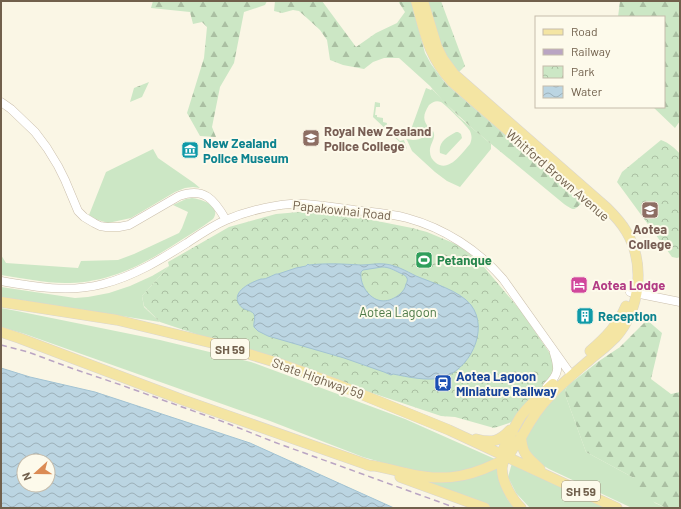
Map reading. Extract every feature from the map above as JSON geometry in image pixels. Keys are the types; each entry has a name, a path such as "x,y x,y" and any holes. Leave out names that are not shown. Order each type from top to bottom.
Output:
{"main road":[{"name":"Whitford Brown Avenue","path":"416,1 429,47 435,60 452,82 604,213 616,226 630,255 633,293"},
{"name":"Whitford Brown Avenue","path":"423,1 437,47 454,74 619,220 627,231 634,248 638,274 633,293 622,316 613,329 570,373 540,407 529,422 510,454 505,456 503,450 516,424 522,416 535,400 570,373"},
{"name":"State Highway 59","path":"1,302 117,320 216,344 278,363 336,384 449,430 617,508"},
{"path":"1,332 183,400 485,508"},
{"path":"449,430 490,442 504,437 516,424"},
{"path":"521,436 522,445 526,454 546,475"},
{"path":"367,465 420,476 438,478 457,477 474,473 497,464 505,456"},
{"path":"505,456 502,467 505,482 516,503 521,508"}],"street":[{"path":"1,102 11,109 35,132 58,166 78,211 94,223 106,227 129,225 179,196 192,193 202,194 212,200 219,207 226,220"},
{"name":"Papakowhai Road","path":"1,281 59,289 101,285 124,278 145,268 226,220 255,210 276,206 300,204 391,214 421,222 445,233 463,244 494,268 570,373"},
{"path":"633,293 680,302"},
{"name":"Papakowhai Road","path":"535,400 555,377 557,371 555,355 552,347"}],"green space":[{"path":"153,1 267,1 265,5 244,12 234,63 220,87 212,127 216,137 200,136 187,113 204,58 207,27 202,22 193,24 190,12 151,8"},
{"path":"275,1 322,1 356,47 376,33 397,23 405,12 398,1 411,1 425,53 431,64 446,84 583,202 574,209 564,204 473,129 443,101 430,86 399,58 384,58 373,62 364,69 343,65 330,60 327,40 320,30 299,11 293,10 282,13 274,11"},
{"path":"425,1 441,1 465,66 457,74 443,55"},
{"path":"620,1 680,1 680,121 675,128 654,108 665,108 665,16 618,16"},
{"path":"149,82 142,97 130,102 134,88"},
{"path":"426,88 432,89 460,118 491,144 491,149 460,187 447,181 435,172 412,151 406,139 419,139 433,131 434,136 430,149 430,155 436,163 446,166 455,161 470,144 470,131 447,107 439,101 429,105 424,117 430,129 418,135 409,135"},
{"path":"375,102 380,103 380,107 376,107 375,115 383,118 383,122 387,123 385,127 400,141 404,140 407,149 373,117"},
{"path":"456,132 461,134 462,138 446,155 440,153 440,146 442,143 446,138"},
{"name":"Aotea College","path":"661,140 672,146 680,154 680,257 677,258 672,257 617,182 622,172"},
{"path":"153,149 158,158 200,188 185,188 175,192 131,218 108,223 95,219 89,215 106,172"},
{"path":"192,198 201,200 213,207 215,214 213,219 160,253 124,272 98,280 70,283 44,282 1,275 1,255 6,263 78,268 81,261 118,260 134,254 179,233 188,212 173,205"},
{"name":"Aotea Lagoon","path":"322,210 427,232 458,245 479,261 521,311 553,359 555,373 512,422 494,428 455,417 441,416 160,322 144,306 142,296 169,266 168,262 229,227 276,214"},
{"path":"169,266 142,296 144,307 160,322 1,297 1,287 75,298 88,297 109,293 130,286"},
{"path":"1,308 160,340 251,362 405,419 495,459 476,470 436,474 412,471 363,457 270,421 25,334 1,327"},
{"path":"647,320 662,333 651,379 671,394 680,392 680,508 666,508 634,492 632,486 634,478 586,452 566,397 565,391 567,386 620,347"},
{"path":"567,386 565,391 566,397 586,452 634,478 655,503 666,508 632,508 549,469 531,458 525,440 543,410"},
{"path":"512,463 606,508 530,508 516,493 508,477"},
{"path":"499,467 505,495 515,508 493,508 426,484 427,480"}],"water":[{"name":"Aotea Lagoon","path":"308,264 389,265 401,268 453,292 471,305 476,315 478,326 474,348 468,358 451,374 441,378 423,379 393,374 391,375 344,358 268,336 258,331 254,327 254,314 251,311 242,308 239,304 237,299 240,291 257,280 266,279 276,274 306,266","holes":["385,267 404,275 407,280 404,289 400,294 392,299 383,301 375,299 367,292 362,283 361,272 363,270"]},
{"path":"1,368 30,377 95,392 250,443 394,508 1,508"}],"railway":[{"path":"1,345 28,352 121,385 456,508"}],"place":[{"name":"Royal New Zealand Police College","path":"311,138"},
{"name":"New Zealand Police Museum","path":"190,150"},
{"name":"Aotea College","path":"650,210"},
{"name":"Petanque","path":"424,260"},
{"name":"Aotea Lodge","path":"579,285"},
{"name":"Reception","path":"585,316"},
{"name":"Aotea Lagoon Miniature Railway","path":"443,383"}]}
